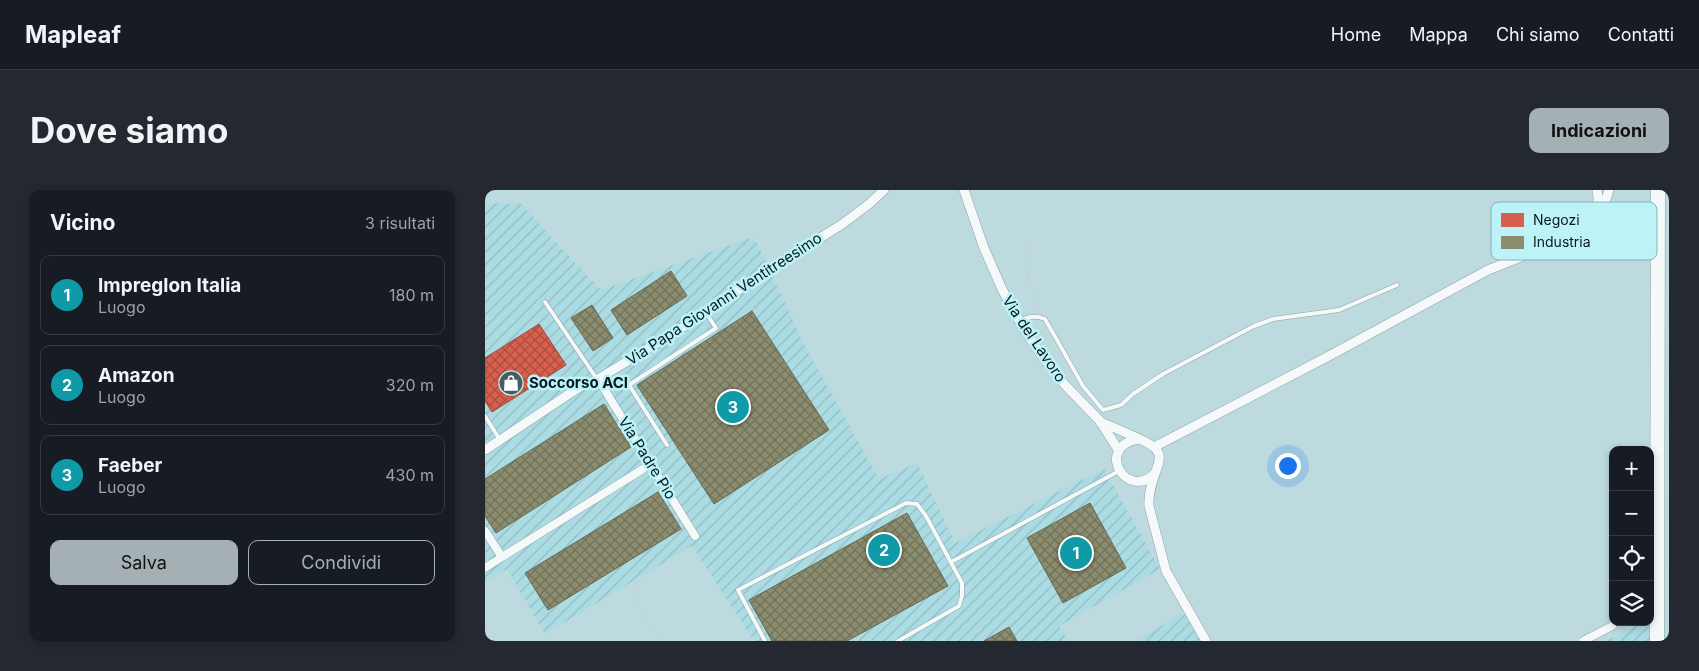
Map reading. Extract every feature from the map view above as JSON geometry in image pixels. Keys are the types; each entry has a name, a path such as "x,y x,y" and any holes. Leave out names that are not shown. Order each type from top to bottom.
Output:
{"highway":[{"path":"1655,260 1658,477 1657,641"}],"street":[{"name":"Via Papa Giovanni Ventitreesimo","path":"485,450 578,388 598,379 706,313 752,280 841,225 869,204 883,190"},
{"name":"Via del Lavoro","path":"964,190 984,248 1001,289 1019,321 1041,355 1065,385 1099,420 1119,451"},
{"path":"1603,202 1609,190"},
{"path":"1206,641 1167,571 1149,506 1149,499 1159,462 1155,447 1488,270 1513,260"},
{"name":"Via Padre Pio","path":"598,379 695,536"},
{"name":"Via del Lavoro","path":"1099,420 1138,439 1147,441 1155,447"},
{"path":"1138,439 1130,440 1123,444 1119,451 1117,463 1119,470 1124,476 1137,481 1144,480 1155,473"},
{"path":"485,568 651,464"},
{"path":"1137,481 1149,499"},
{"path":"485,531 502,557"},
{"path":"1583,641 1612,626"}],"lane":[{"path":"1103,410 1121,405 1133,394 1163,374 1254,326 1273,319 1339,310 1397,285"},
{"path":"545,302 598,379"},
{"path":"667,445 629,385 716,328 706,313"},
{"path":"1019,321 1039,316 1048,323 1077,376 1103,410"},
{"path":"1099,420 1103,410"},
{"path":"485,416 501,440"},
{"path":"951,562 1119,470"},
{"path":"765,641 738,590 906,502 917,504 926,516 962,582 962,596 959,606 897,641"}],"path":[{"path":"1027,244 1027,273 1038,304 1037,312 1033,316"},
{"path":"661,641 634,594 634,584 651,570 691,544 695,536"}],"shaded area":[{"path":"485,203 522,204 601,290 754,237 805,346 879,479 917,463 955,543 1104,469 1160,569 1059,626 1069,641 754,641 692,546 545,634 507,569 485,582"},
{"path":"1183,613 1202,641 1136,641"},
{"path":"1634,626 1650,626 1652,641 1606,641"}],"building: Negozi":[{"name":"Soccorso ACI","path":"539,324 566,365 492,412 485,401 485,358"}],"building: Industria":[{"path":"671,271 687,296 627,335 611,310"},
{"path":"592,305 613,338 593,351 571,318"},
{"path":"752,311 829,430 714,504 637,385"},
{"path":"604,404 631,447 496,533 485,516 485,479"},
{"path":"658,492 681,529 548,610 525,573"},
{"path":"1090,503 1126,568 1063,603 1027,538"},
{"path":"907,513 948,586 847,641 772,641 749,600"},
{"path":"1009,627 1017,641 984,641"}],"place":[{"name":"Soccorso ACI","path":"511,383"},
{"name":"Faeber","path":"733,407"},
{"name":"Amazon","path":"884,550"},
{"name":"Impreglon Italia","path":"1076,553"}]}
